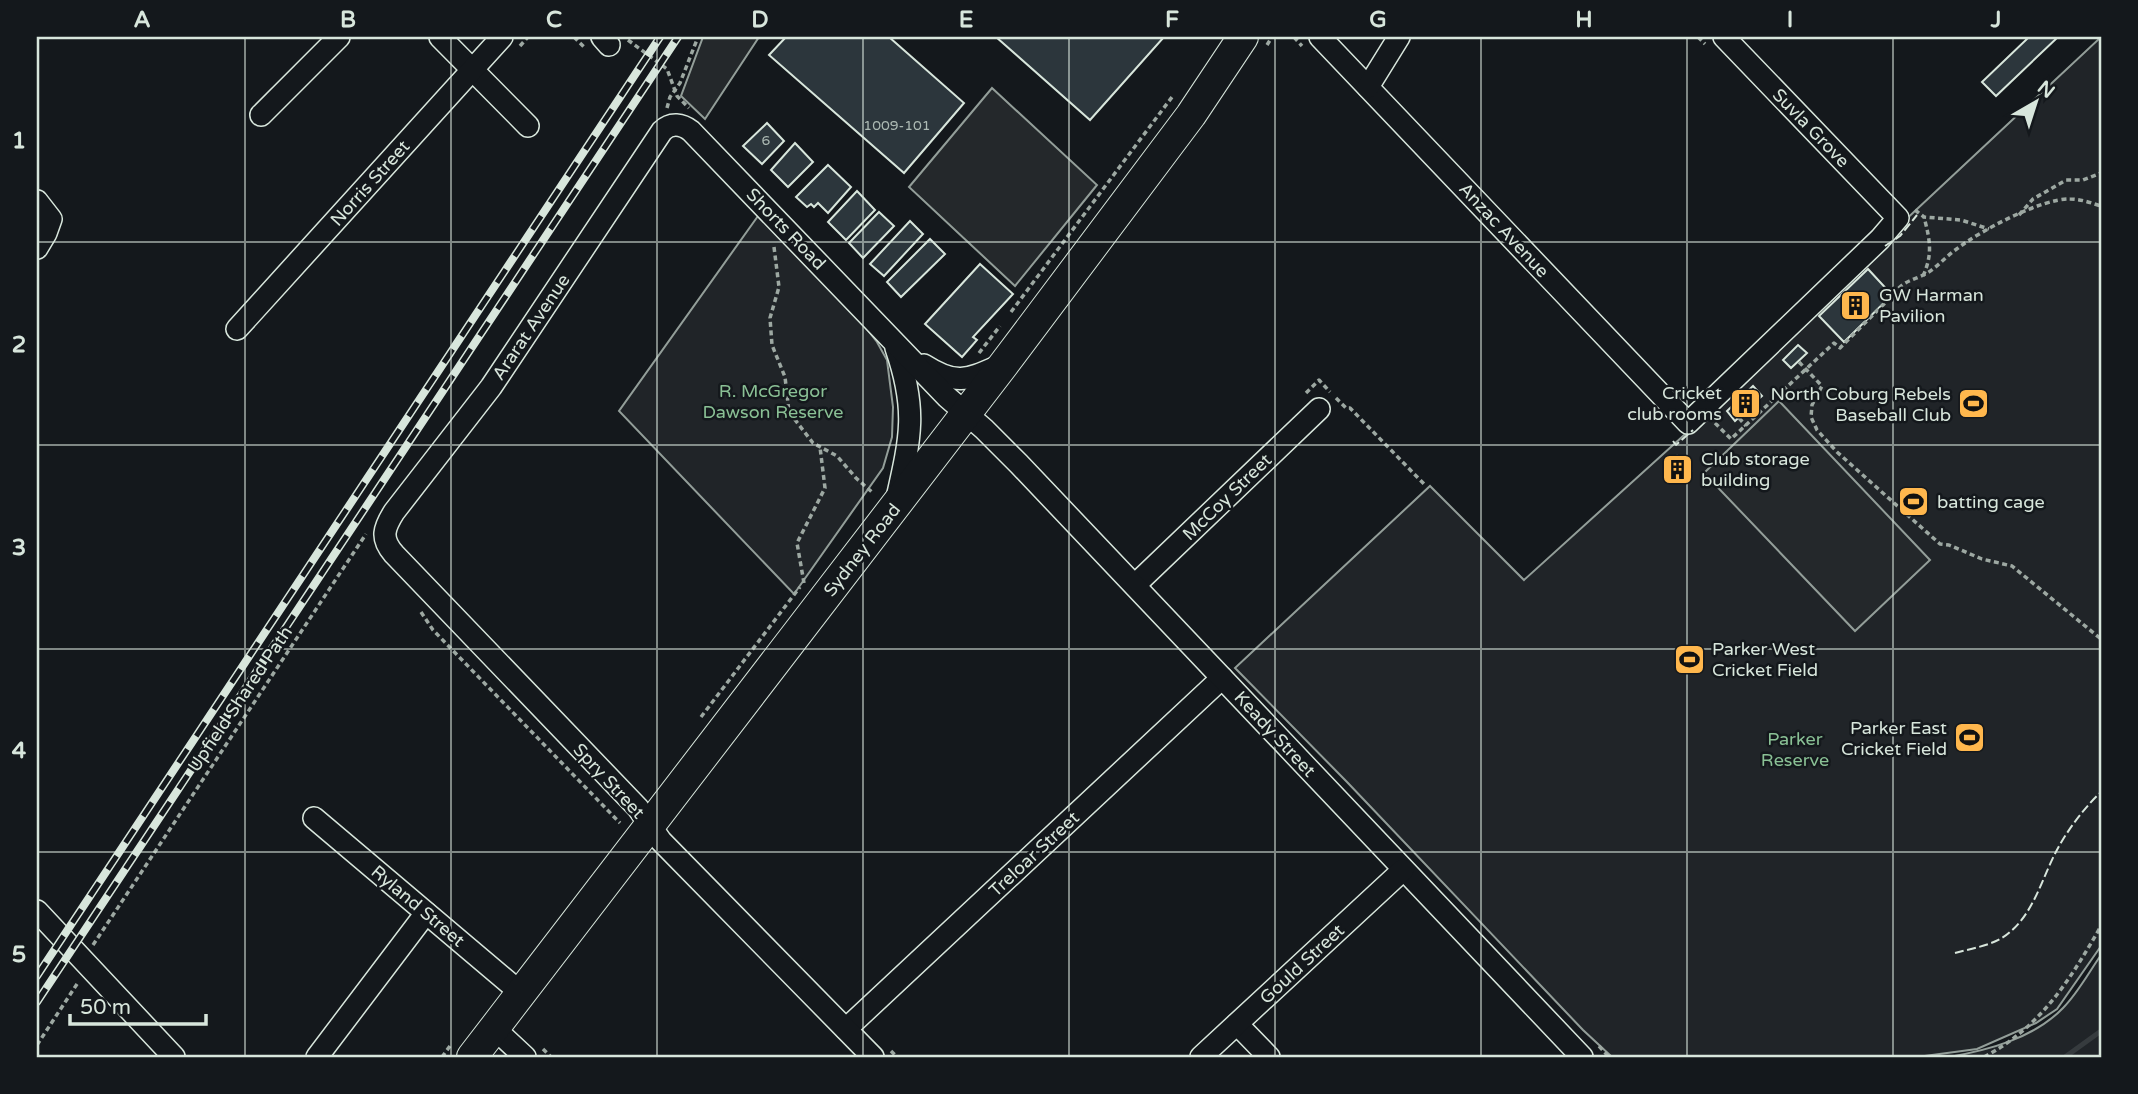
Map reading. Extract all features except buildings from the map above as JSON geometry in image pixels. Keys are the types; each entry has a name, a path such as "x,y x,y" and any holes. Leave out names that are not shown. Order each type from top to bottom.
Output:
{"highway":[{"name":"Sydney Road","path":"472,1057 650,825 884,500 965,414 990,359 1191,115 1243,37"}],"street":[{"path":"261,115 339,37"},
{"path":"440,37 527,126"},
{"name":"Norris Street","path":"237,329 502,37"},
{"name":"Anzac Avenue","path":"1320,37 1695,417"},
{"path":"1368,87 1399,37"},
{"name":"Suvla Grove","path":"1724,37 1908,215"},
{"name":"Shorts Road","path":"673,125 691,131 965,414"},
{"name":"Ararat Avenue","path":"376,530 394,512 491,387 662,131 673,125"},
{"path":"37,201 51,219 37,248"},
{"path":"1695,417 1908,215"},
{"name":"Shorts Road","path":"899,346 937,373 957,380 970,379 990,359"},
{"name":"Shorts Road","path":"884,500 911,430 910,405 899,346"},
{"name":"McCoy Street","path":"1135,585 1319,408"},
{"name":"Keady Street","path":"965,414 984,429 1135,585 1582,1057"},
{"name":"Spry Street","path":"376,530 387,546 638,808 666,846 873,1057"},
{"name":"Treloar Street","path":"846,1030 1222,678"},
{"name":"Ryland Street","path":"314,818 521,993"},
{"name":"Gould Street","path":"1201,1057 1403,870"},
{"path":"37,911 174,1057"},
{"path":"317,1057 426,913"},
{"path":"1237,1024 1269,1057"},
{"path":"494,1028 525,1057"}],"path":[{"path":"673,125 665,113 698,37"},
{"path":"612,39 636,47 667,69 671,77"},
{"path":"1009,315 1177,90"},
{"path":"2019,215 2033,199 2066,180 2092,178 2101,173"},
{"path":"1695,417 1731,439 1834,343 1840,348 1898,288 1909,280 1923,276 1960,246 2045,203 2068,199 2101,206"},
{"path":"1908,215 1961,220 1989,229"},
{"path":"1923,276 1930,260 1929,235 1924,217"},
{"path":"773,234 779,287 770,318 772,345 785,377 789,412 813,443 837,456 856,478 884,500"},
{"path":"990,359 1003,323"},
{"path":"1799,362 1822,386 1812,405 1811,417 1817,430 1837,452 1940,544 2012,566 2101,639"},
{"path":"1346,408 1350,408 1424,484"},
{"path":"1739,418 1746,426"},
{"path":"804,583 797,543 825,488 820,447"},
{"name":"Upfield Shared Path","path":"37,1045 88,966 92,946 361,541 376,530"},
{"path":"361,541 369,550"},
{"path":"420,609 433,629 620,823"},
{"path":"1984,1057 2008,1045 2046,1008 2070,979 2101,926"}],"green space":[{"name":"Parker Reserve","path":"2101,37 2101,946 2057,1009 2036,1023 1977,1049 1917,1057 1612,1057 1235,668 1430,486 1524,580 1704,417 1885,239"},
{"name":"R. McGregor Dawson Reserve","path":"758,216 862,323 877,342 887,360 893,407 892,437 883,468 794,594 619,411"},
{"path":"2101,955 2101,1057 1949,1057 2010,1041 2039,1027 2068,1002"}],"shaded area":[{"path":"703,37 759,37 705,119 681,96"},
{"path":"992,88 1097,185 1015,286 909,187"},
{"path":"1779,401 1930,560 1855,631 1704,473"}],"waterway":[{"path":"2065,1057 2101,1031"}],"railway":[{"path":"37,976 660,37"},
{"path":"37,1002 678,37"}],"fence":[{"path":"1885,246 1900,236 1917,215"},
{"path":"1673,441 1676,445 1693,430"},
{"path":"1955,953 1998,940 2019,923 2032,903 2062,840 2101,792"}],"place":[{"name":"GW Harman Pavilion","path":"1856,305"},
{"name":"Cricket club rooms","path":"1745,403"},
{"name":"North Coburg Rebels Baseball Club","path":"1974,404"},
{"name":"Club storage building","path":"1678,469"},
{"name":"batting cage","path":"1914,502"},
{"name":"Parker West Cricket Field","path":"1689,659"},
{"name":"Parker East Cricket Field","path":"1970,738"}]}
